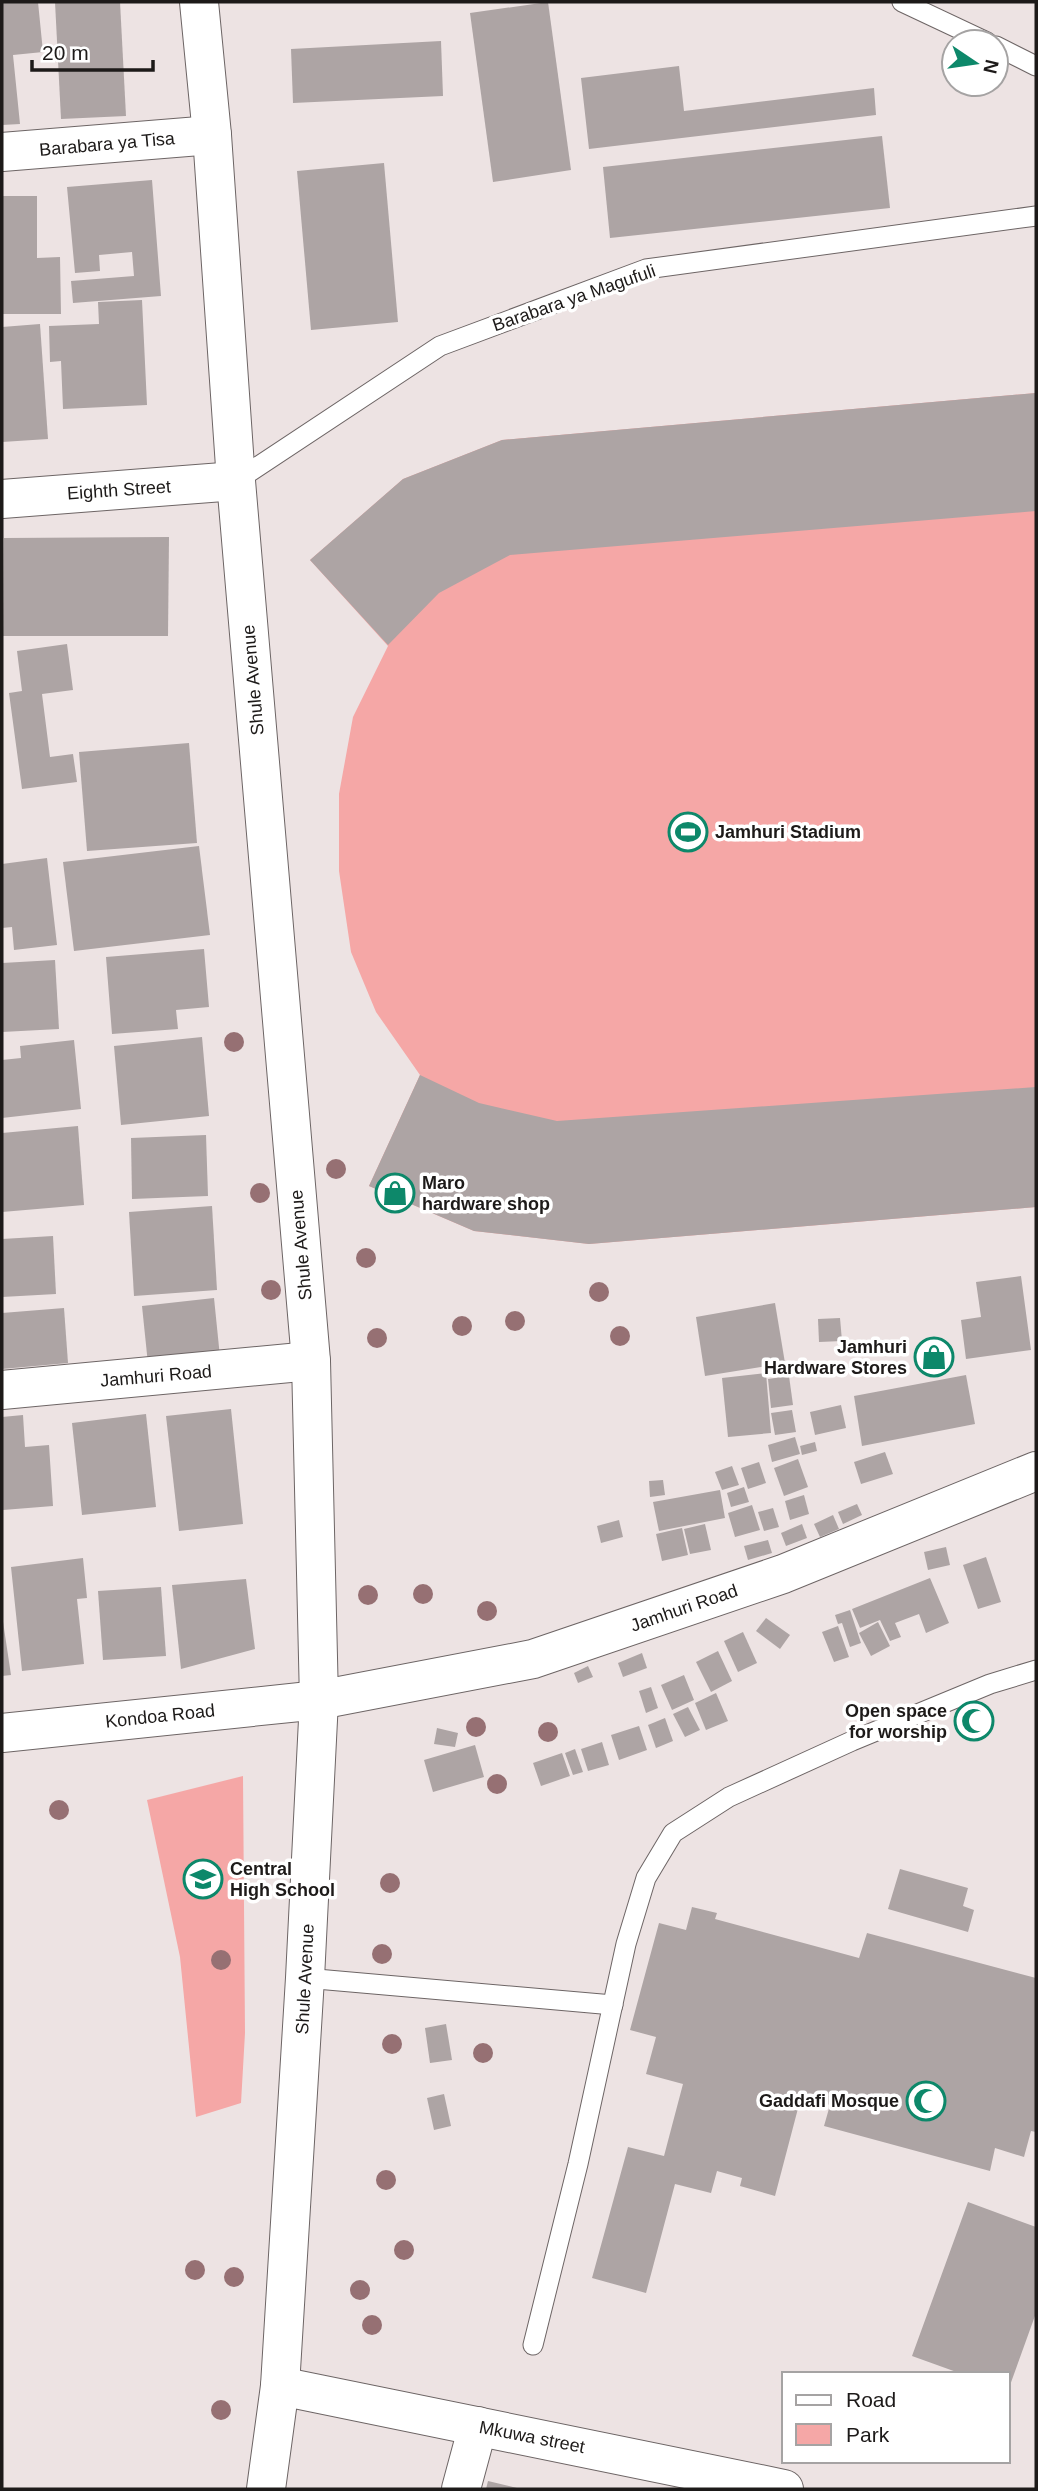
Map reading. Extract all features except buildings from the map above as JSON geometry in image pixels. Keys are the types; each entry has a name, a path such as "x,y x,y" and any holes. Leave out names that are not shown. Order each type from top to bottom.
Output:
{"main road":[{"name":"Shule Avenue","path":"199,2 212,135 236,481 311,1361 319,1700 280,2386 266,2489"},
{"name":"Barabara ya Tisa","path":"2,152 212,135"},
{"name":"Eighth Street","path":"2,499 236,481"},
{"name":"Jamhuri Road","path":"2,1390 311,1361"},
{"name":"Jamhuri Road","path":"319,1700 533,1659 783,1574 1036,1471"},
{"name":"Kondoa Road","path":"2,1733 319,1700"},
{"name":"Mkuwa street","path":"280,2386 478,2426 697,2480 784,2489"},
{"path":"461,2489 478,2426"}],"lane":[{"path":"902,2 957,28"},
{"path":"1010,54 1036,66"},
{"name":"Barabara ya Magufuli","path":"236,481 440,346 646,269 1036,216"},
{"path":"533,2345 578,2164 626,1944 646,1878 673,1833 729,1797 827,1752 990,1684 1036,1670"},
{"path":"305,1978 613,2005"}],"green space":[{"name":"Jamhuri Stadium","path":"1036,393 1036,1207 589,1244 474,1231 369,1186 420,1075 376,1012 351,952 339,871 339,794 353,717 388,646 310,560 403,479 502,440"},
{"name":"Central High School","path":"243,1776 245,2033 241,2103 196,2117 180,1957 147,1800"}],"place":[{"name":"Jamhuri Stadium","path":"688,832"},
{"name":"Maro hardware shop","path":"395,1193"},
{"name":"Jamhuri Hardware Stores","path":"934,1357"},
{"name":"Open space for worship","path":"974,1721"},
{"name":"Central High School","path":"203,1879"},
{"name":"Gaddafi Mosque","path":"926,2101"}]}
